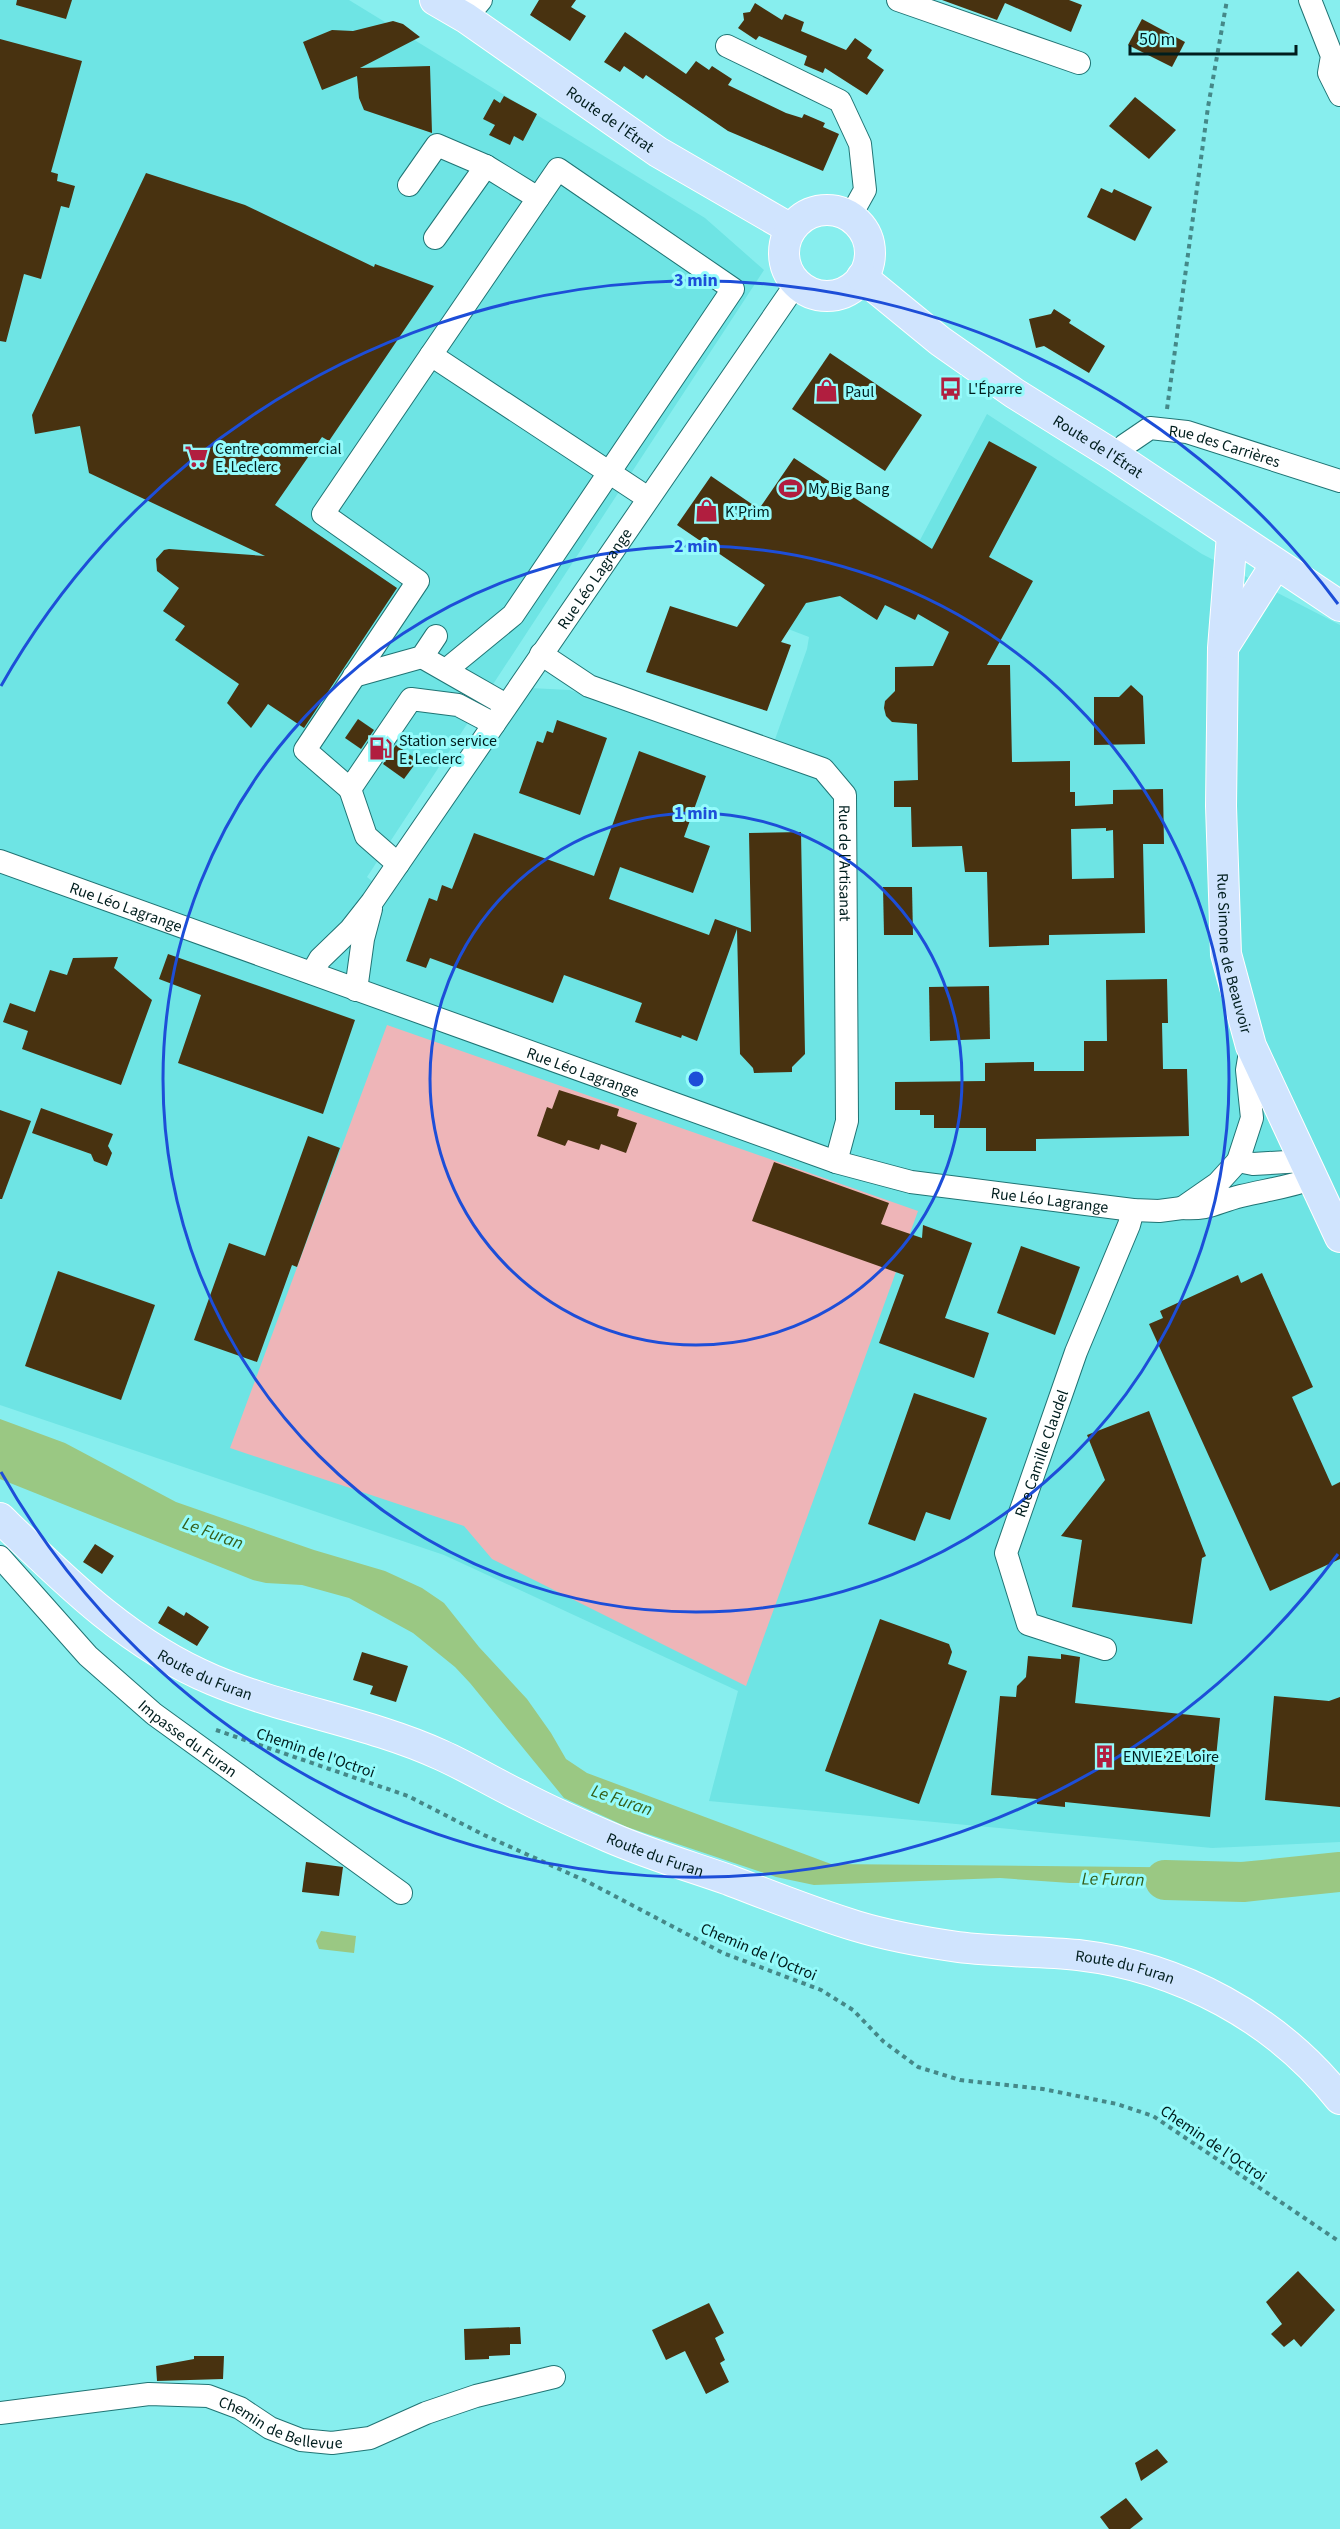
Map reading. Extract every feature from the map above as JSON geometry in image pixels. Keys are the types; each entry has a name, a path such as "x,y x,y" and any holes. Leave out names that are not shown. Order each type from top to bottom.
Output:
{"main road":[{"name":"Route de l'Étrat","path":"435,0 473,9 658,152 791,229"},
{"path":"825,210 850,217 860,226 867,238 868,264 862,277 853,287 842,293 828,296 815,294 796,284 786,268 784,255 785,242 791,229 800,219 825,210"},
{"name":"Route de l'Étrat","path":"862,277 949,347 1014,393 1115,456 1340,606"},
{"name":"Rue Simone de Beauvoir","path":"1232,535 1223,648 1221,806 1226,954 1251,1046 1340,1237"},
{"path":"1223,648 1276,564"},
{"name":"Route du Furan","path":"0,1518 100,1611 174,1662 214,1681 272,1702 407,1742 441,1755 526,1799 614,1839 850,1924 892,1936 960,1947 1107,1960 1179,1980 1222,2000 1255,2019 1288,2045 1340,2099"}],"street":[{"path":"898,0 1079,63"},
{"path":"1310,0 1332,56 1329,73 1340,95"},
{"path":"727,46 840,101 860,144 865,190 850,217"},
{"path":"409,186 437,145 486,166 538,198"},
{"path":"435,238 486,166"},
{"path":"398,864 366,836 350,789 305,750 418,581 323,514 558,169 734,289 513,615 446,670"},
{"name":"Rue Léo Lagrange","path":"312,973 320,959 350,930 372,902 796,284"},
{"path":"431,355 648,498"},
{"name":"Rue des Carrières","path":"1115,456 1125,445 1150,428 1164,429 1187,432 1340,481"},
{"path":"354,676 422,657 436,636"},
{"name":"Rue de l'Artisanat","path":"541,654 589,686 823,769 845,795 847,1121 836,1162"},
{"path":"422,657 446,670 500,714"},
{"path":"350,789 411,699 458,705 500,714"},
{"name":"Rue Léo Lagrange","path":"0,861 836,1162 911,1182 1133,1210 1159,1211 1182,1208 1202,1209 1241,1196 1291,1186 1309,1169"},
{"path":"356,990 363,939 372,902"},
{"name":"Rue Léo Lagrange","path":"1182,1208 1218,1183 1238,1161 1252,1118 1247,1070 1251,1046"},
{"path":"1238,1161 1309,1169"},
{"name":"Rue Camille Claudel","path":"1105,1649 1028,1624 1006,1553 1076,1352 1129,1225 1133,1210"},
{"name":"Impasse du Furan","path":"0,1557 88,1656 154,1714 401,1893"},
{"name":"Chemin de Bellevue","path":"0,2413 149,2394 208,2396 240,2408 270,2428 301,2440 332,2443 370,2438 426,2413 476,2396 554,2377"}],"path":[{"path":"1164,429 1208,107 1227,0"},
{"name":"Chemin de l'Octroi","path":"205,1726 408,1796 484,1835 588,1882 723,1953 821,1990 853,2010 884,2042 918,2067 960,2080 1043,2089 1117,2104 1153,2116 1340,2242"}],"shaded area":[{"path":"0,0 349,0 705,218 764,270 367,877 390,896 530,688 570,690 767,762 807,649 809,637 746,613 832,483 920,540 987,414 1202,554 1340,625 1340,1842 1212,1848 709,1801 738,1691 444,1555 0,1405"},
{"path":"387,1025 918,1211 746,1686 492,1559 464,1526 230,1448"}],"water":[{"path":"0,1419 65,1443 176,1502 314,1550 385,1571 422,1588 444,1603 479,1647 527,1699 566,1759 587,1773 831,1864 1235,1868 1310,1856 1340,1855 1340,1869 1246,1881 1070,1883 1000,1878 814,1885 776,1877 627,1827 564,1798 470,1683 455,1667 413,1633 349,1598 302,1585 253,1580 0,1479"},
{"path":"321,1931 356,1936 354,1953 319,1949 316,1941"}],"building":[{"path":"17,0 72,0 66,19 16,5"},
{"path":"539,0 576,0 571,7 586,16 570,41 530,15"},
{"path":"942,0 1069,0 1082,5 1071,32 1005,3 997,20"},
{"path":"755,3 782,20 785,14 804,22 801,31 846,50 855,38 872,50 867,58 884,70 867,95 825,68 823,73 804,65 807,56 759,36 756,40 738,28 744,20 743,13 750,12"},
{"path":"1142,19 1185,42 1172,67 1128,45"},
{"path":"393,21 403,24 420,37 360,68 430,66 432,133 364,110 359,98 357,76 322,90 303,42 332,30 353,31"},
{"path":"625,32 686,74 696,61 709,70 712,66 732,79 728,85 786,113 802,118 804,114 825,123 823,127 839,134 823,171 728,131 646,75 643,79 624,66 620,72 604,62"},
{"path":"0,39 82,61 51,172 58,174 57,181 75,186 69,208 61,206 41,279 24,274 6,342 0,341"},
{"path":"504,96 537,114 523,141 514,136 510,145 489,135 495,125 483,119 494,99 500,103"},
{"path":"1135,97 1176,130 1149,159 1109,126"},
{"name":"Centre commercial E. Leclerc","path":"146,173 245,205 374,267 375,264 434,286 329,441 322,437 275,505 397,588 304,728 268,704 251,728 227,703 239,684 175,640 185,626 163,611 179,588 157,571 156,559 164,550 265,556 89,473 80,426 35,434 32,415"},
{"path":"1101,188 1112,193 1114,189 1152,207 1135,241 1087,217"},
{"path":"1054,309 1071,320 1069,323 1105,346 1089,373 1044,346 1036,348 1029,319 1051,314"},
{"path":"830,353 922,415 885,471 792,409"},
{"path":"989,441 1037,467 989,557 1033,581 987,665 1010,665 1012,762 1070,761 1070,792 1075,792 1075,806 1113,804 1113,790 1163,789 1164,844 1143,844 1145,933 1049,935 1049,945 989,947 987,872 965,872 962,846 912,847 911,807 894,807 894,781 918,780 917,724 892,722 886,716 884,708 885,701 895,691 895,667 933,666 949,632 918,614 915,620 885,605 877,620 840,596 806,603 781,642 791,645 767,711 646,672 670,606 737,627 765,585 677,525 711,476 759,509 794,458 932,549","holes":["1106,828 1106,831 1113,830 1114,878 1072,879 1071,829"]},
{"path":"1131,685 1143,696 1145,744 1094,745 1094,697 1119,697"},
{"path":"358,719 374,730 361,749 345,738"},
{"path":"557,720 607,738 580,815 519,793 537,741 543,743 547,731 553,733"},
{"path":"396,745 418,760 404,779 383,764"},
{"path":"639,751 706,776 684,837 710,846 693,893 620,867 609,899 709,935 715,919 751,932 749,833 801,832 805,1054 792,1067 792,1072 754,1073 753,1068 740,1054 737,929 697,1041 682,1035 681,1038 635,1022 642,1003 564,975 553,1003 430,958 426,968 406,961 429,898 437,901 442,885 452,889 474,833 594,876"},
{"path":"883,887 912,887 913,935 884,935"},
{"path":"168,954 355,1020 323,1114 178,1063 201,995 159,979"},
{"path":"118,957 114,968 152,1000 121,1085 22,1049 28,1031 3,1022 10,1003 35,1012 50,970 67,975 73,958"},
{"path":"1167,979 1168,1023 1162,1023 1163,1069 1187,1069 1189,1136 1036,1139 1036,1151 986,1151 986,1128 934,1128 934,1115 920,1115 920,1110 895,1110 895,1082 985,1081 985,1063 1034,1062 1034,1071 1084,1071 1084,1041 1107,1041 1106,980"},
{"path":"989,986 990,1039 930,1041 929,987"},
{"path":"559,1090 619,1109 617,1116 637,1123 626,1153 601,1144 599,1150 568,1140 565,1146 537,1136 547,1107 552,1109"},
{"path":"41,1108 113,1134 108,1146 112,1153 107,1166 94,1161 91,1154 32,1133"},
{"path":"0,1110 31,1121 2,1199 0,1199"},
{"path":"308,1136 340,1148 297,1267 292,1265 257,1362 194,1340 229,1243 265,1256"},
{"path":"774,1162 889,1203 881,1224 922,1238 923,1225 972,1243 945,1318 989,1333 974,1378 879,1343 904,1275 752,1221"},
{"path":"1021,1246 1080,1267 1055,1335 997,1313"},
{"path":"58,1271 155,1305 121,1400 25,1366"},
{"path":"1262,1273 1313,1387 1292,1397 1332,1486 1340,1482 1340,1559 1270,1591 1149,1324 1163,1318 1160,1311 1238,1275 1241,1283"},
{"path":"914,1393 987,1418 950,1520 926,1512 915,1541 868,1524"},
{"path":"1149,1411 1206,1556 1202,1558 1192,1624 1072,1607 1082,1540 1061,1536 1105,1480 1087,1435"},
{"path":"95,1544 114,1556 102,1574 83,1562"},
{"path":"168,1606 184,1616 186,1612 209,1627 197,1646 158,1623"},
{"path":"880,1619 949,1644 952,1652 948,1664 967,1671 919,1804 825,1771"},
{"path":"362,1652 408,1666 396,1702 370,1694 373,1686 353,1680"},
{"name":"ENVIE 2E Loire","path":"1061,1654 1080,1657 1075,1703 1220,1718 1210,1817 1065,1802 1065,1807 1037,1804 1037,1799 991,1795 1000,1696 1016,1697 1017,1686 1026,1677 1028,1656 1061,1659"},
{"path":"1274,1696 1329,1701 1340,1697 1340,1807 1265,1800"},
{"path":"306,1862 343,1867 339,1896 302,1892"},
{"path":"1298,2271 1335,2310 1301,2347 1294,2339 1284,2347 1271,2334 1282,2324 1266,2302"},
{"path":"709,2303 724,2333 715,2338 725,2360 720,2363 729,2382 706,2394 685,2351 666,2360 652,2330"},
{"path":"520,2327 521,2344 510,2344 510,2355 465,2360 464,2329"},
{"path":"194,2356 224,2356 223,2379 157,2381 156,2366 194,2359"},
{"path":"1157,2449 1168,2462 1141,2481 1135,2463"},
{"path":"1126,2498 1143,2519 1130,2529 1109,2529 1100,2517"}],"waterway":[{"name":"Le Furan","path":"1165,1880 1243,1882 1340,1872"}],"place":[{"name":"L'Éparre","path":"950,388"},
{"name":"Paul","path":"827,391"},
{"name":"Centre commercial E. Leclerc","path":"197,457"},
{"name":"My Big Bang","path":"790,488"},
{"name":"K'Prim","path":"707,511"},
{"name":"Station service E. Leclerc","path":"381,749"},
{"name":"ENVIE 2E Loire","path":"1105,1756"}]}
